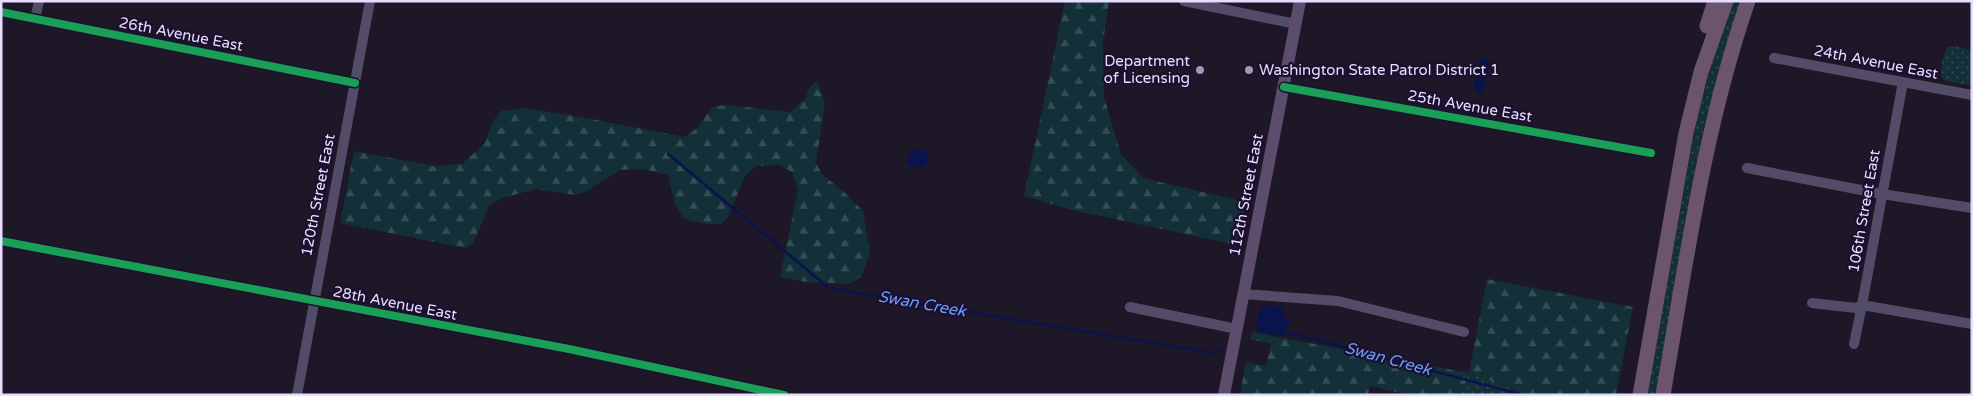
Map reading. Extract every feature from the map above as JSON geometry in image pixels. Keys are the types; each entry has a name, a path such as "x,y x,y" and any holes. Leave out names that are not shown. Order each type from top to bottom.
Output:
{"highway":[{"path":"1686,133 1690,90 1715,1"},
{"path":"1640,395 1686,133 1701,72 1726,1"},
{"path":"1663,395 1708,142 1739,27 1749,1"}],"main road":[{"name":"112th Street East","path":"1224,395 1300,1"}],"street":[{"path":"35,19 39,1"},
{"name":"120th Street East","path":"297,395 370,1"},
{"path":"1184,1 1296,24"},
{"name":"26th Avenue East","path":"1,12 355,83"},
{"name":"24th Avenue East","path":"1774,58 1972,95"},
{"name":"106th Street East","path":"1854,344 1903,82"},
{"name":"25th Avenue East","path":"1284,87 1651,153"},
{"path":"1747,168 1882,194 1972,208"},
{"name":"28th Avenue East","path":"1,241 569,349 784,395"},
{"path":"1243,294 1338,302 1464,332"},
{"path":"1812,303 1856,308 1862,305 1972,324"},
{"path":"1130,307 1237,329"}],"green space":[{"path":"1065,1 1109,1 1103,43 1104,97 1121,154 1143,178 1246,202 1239,237 1232,244 1068,209 1024,196"},
{"path":"1732,1 1741,1 1725,49 1702,135 1656,395 1647,395 1696,123"},
{"path":"1955,46 1972,50 1972,86 1946,81 1942,78 1941,66 1944,54 1948,47"},
{"path":"815,82 819,85 825,103 816,163 822,174 863,211 870,253 862,276 850,284 806,282 780,277 798,190 792,172 780,165 756,166 745,176 728,217 722,224 706,224 684,219 675,204 668,175 643,169 620,170 585,192 575,195 536,189 502,198 489,206 474,242 465,248 340,223 354,151 434,166 462,164 484,144 493,121 501,111 523,108 685,137 697,128 712,107 727,105 791,112 806,98 809,88"},
{"path":"1487,279 1633,307 1616,395 1530,395 1469,373"},
{"path":"1252,332 1469,373 1461,395 1410,395 1370,386 1368,395 1240,395 1246,362 1266,366 1271,344 1250,339"},
{"path":"1469,373 1530,395 1461,395"}],"shaded area":[{"path":"1481,57 1490,60 1483,90 1480,94 1475,92 1474,85"},
{"path":"913,149 927,152 929,155 924,166 919,167 907,164"},
{"path":"1264,305 1283,307 1284,318 1289,320 1284,336 1258,332 1258,318"}],"waterway":[{"name":"Swan Creek","path":"668,154 829,288 1213,353 1220,349"},
{"name":"Swan Creek","path":"1283,331 1523,395"}],"cycle path":[{"path":"1,12 355,83"},
{"path":"1284,87 1651,153"},
{"path":"1,241 569,349 784,395"}],"place":[{"name":"Department of Licensing","path":"1200,70"},
{"name":"Washington State Patrol District 1","path":"1249,70"}]}
